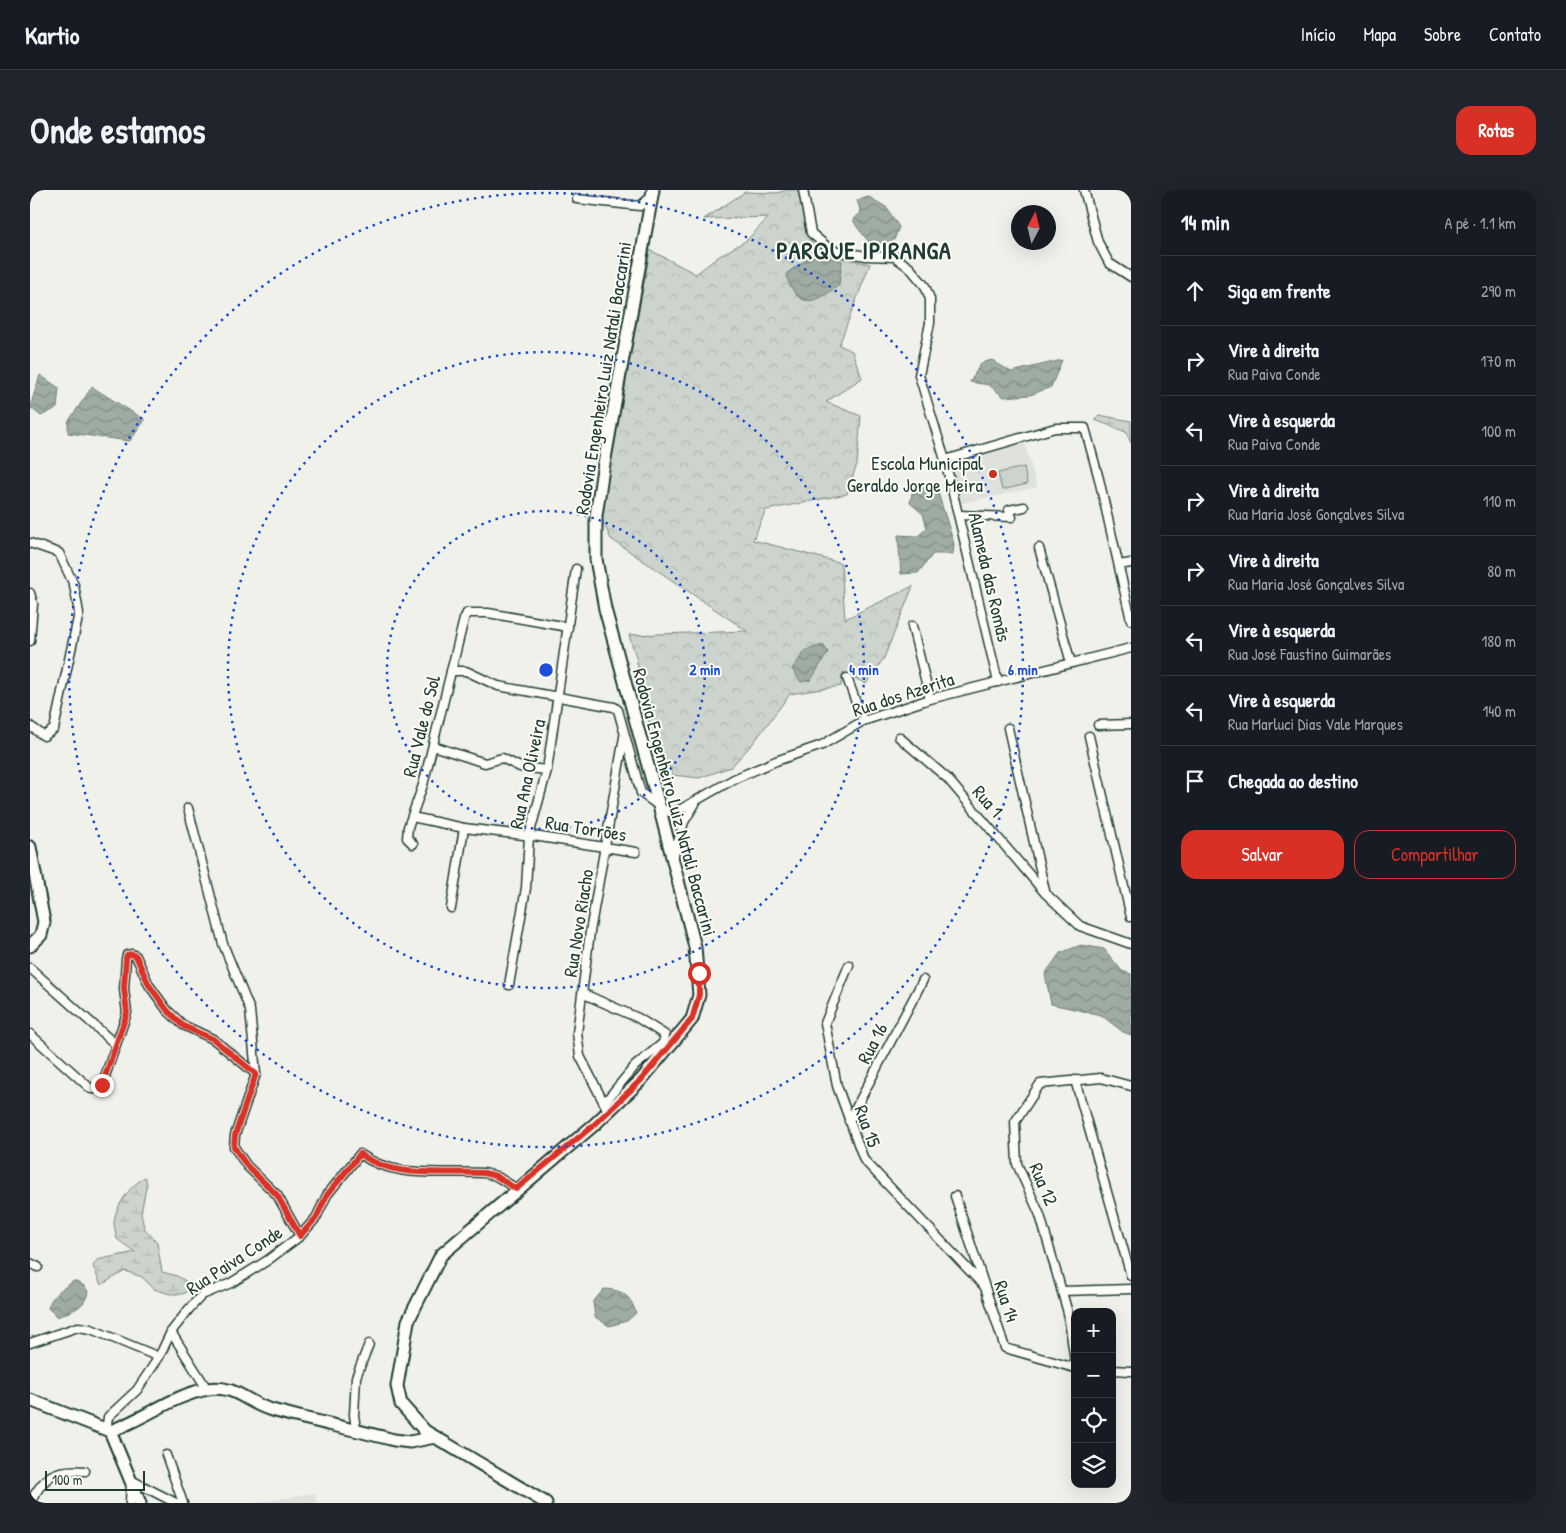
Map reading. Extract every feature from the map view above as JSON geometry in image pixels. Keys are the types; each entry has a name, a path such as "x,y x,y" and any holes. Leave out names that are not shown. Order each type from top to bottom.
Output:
{"main road":[{"name":"Rodovia Engenheiro Luiz Natali Baccarini","path":"546,1503 425,1431 410,1417 401,1404 397,1386 408,1321 441,1256 607,1107 641,1080 692,1019 699,995 699,973 695,947 674,862 605,608 596,559 596,516 602,475 652,193"},
{"path":"30,847 44,922 41,935 30,946"},
{"path":"30,1400 110,1431 127,1425 169,1403 207,1389 220,1388 242,1394 269,1409 356,1430 410,1442 435,1437"},
{"path":"110,1431 140,1503"}],"street":[{"name":"Alameda das Romãs","path":"803,190 811,233 831,250 866,256 895,257 910,268 928,293 930,299 930,324 919,374 945,460 998,682"},
{"path":"1084,190 1098,242 1109,263 1131,277"},
{"path":"577,199 640,206 652,193"},
{"path":"945,460 1055,428 1084,428 1131,620"},
{"path":"959,515 1012,517 1009,510 1024,507"},
{"path":"30,543 59,553 74,585 79,613 54,729 44,736 30,726"},
{"path":"1039,548 1071,664"},
{"path":"1119,565 1131,563"},
{"name":"Rua Ana Oliveira","path":"509,985 526,888 529,836 548,770 560,696 576,569"},
{"path":"30,593 33,604 30,638"},
{"name":"Rua Vale do Sol","path":"413,844 407,838 408,827 433,746 467,613 488,612 568,627"},
{"path":"912,626 930,699"},
{"name":"Rua dos Azerita","path":"659,806 674,814 734,779 776,761 822,745 863,721 930,699 1131,648"},
{"path":"451,671 466,671 498,686 614,707 618,710 642,793 659,806"},
{"path":"846,678 863,721"},
{"path":"1098,725 1131,724"},
{"name":"Rua 1","path":"1008,728 1046,892"},
{"name":"Rua Novo Riacho","path":"607,1107 580,1056 577,1033 584,994 590,932 624,735"},
{"path":"1089,736 1131,918"},
{"name":"Rua 1","path":"899,737 947,778 1046,892 1080,926 1131,944"},
{"path":"433,746 485,763 502,758 520,767 548,770"},
{"path":"674,862 675,848 684,822 697,802"},
{"path":"188,808 223,944 250,1010 256,1074 235,1135 234,1147 247,1166 277,1195 300,1236"},
{"name":"Rua Torrões","path":"412,817 464,828 636,852"},
{"path":"451,908 464,828"},
{"path":"30,1034 91,1089 98,1089 102,1085 127,1013 124,988 126,958 127,955 132,954 136,956 149,985 167,1010 183,1026 213,1039 256,1074"},
{"name":"Rua 15","path":"849,965 825,1023 837,1086 864,1160 984,1286"},
{"path":"30,968 115,1044"},
{"name":"Rua 16","path":"849,1122 923,980"},
{"path":"584,994 638,1018 665,1035 664,1043 635,1066 607,1107"},
{"name":"Rua 12","path":"1074,1353 1068,1313 1040,1215 1017,1164 1015,1122 1040,1084 1101,1078 1131,1086"},
{"path":"1075,1080 1131,1276"},
{"name":"Rua Paiva Conde","path":"110,1431 107,1424 108,1417 137,1390 159,1357 171,1332 181,1317 202,1295 231,1283 268,1260 300,1236 316,1218 327,1195 360,1154 368,1160 398,1171 484,1173 496,1176 516,1189"},
{"name":"Rua 14","path":"955,1196 1005,1348 1071,1367"},
{"path":"1062,1291 1131,1289"},
{"path":"30,1343 78,1327 90,1329 159,1357"},
{"path":"171,1332 207,1389"},
{"path":"356,1430 354,1415 356,1377 369,1344"},
{"path":"1116,1370 1131,1371"},
{"path":"166,1455 183,1503"},
{"path":"30,1503 45,1479 56,1472 86,1471"},
{"path":"130,1503 131,1480 176,1503"}],"shaded area":[{"name":"Escola Municipal Geraldo Jorge Meira","path":"1024,440 1037,487 958,504 951,461"},
{"path":"315,1493 317,1503 254,1503"}],"green space":[{"path":"787,190 799,190 805,224 813,246 841,258 870,264 839,345 852,351 862,378 826,402 861,416 857,464 847,494 766,510 753,540 841,563 845,619 913,586 884,658 866,684 843,672 841,686 790,694 754,742 731,767 699,778 673,775 649,724 636,657 629,635 747,631 611,539 601,518 650,250 696,274 718,257 747,240 769,217 704,219 745,192 777,193"},
{"path":"1099,415 1131,421 1131,443 1126,432 1095,420"},
{"path":"1024,467 1027,484 1002,490 998,473"},
{"path":"145,1177 147,1183 141,1213 144,1228 157,1242 162,1272 177,1276 194,1286 183,1294 170,1294 154,1289 142,1277 125,1271 101,1285 93,1266 97,1260 135,1252 117,1239 114,1223 117,1210 125,1197 134,1185"}],"water":[{"path":"869,197 886,207 899,227 894,240 886,246 869,243 853,219 861,213 857,200"},
{"path":"820,255 842,261 839,285 815,300 803,300 793,290 787,273 810,257"},
{"path":"992,360 1011,372 1062,360 1051,387 1030,395 1004,397 989,385 970,382 981,363"},
{"path":"40,375 59,388 57,408 41,416 30,407"},
{"path":"92,387 145,420 130,441 68,433 68,422"},
{"path":"928,485 936,486 954,544 953,554 933,554 918,573 901,574 898,535 918,536 927,528 923,514 910,503 913,489"},
{"path":"823,645 828,652 811,680 801,682 792,669 806,650"},
{"path":"1081,945 1104,949 1122,971 1131,974 1131,1035 1123,1032 1101,1015 1051,1004 1045,974 1060,953"},
{"path":"74,1281 83,1285 88,1291 87,1297 77,1308 57,1317 48,1308 50,1303 58,1292"},
{"path":"604,1289 621,1292 625,1295 636,1313 627,1321 609,1326 595,1317 593,1302"}],"place":[{"name":"Escola Municipal Geraldo Jorge Meira","path":"993,474"}],"district":[{"name":"PARQUE IPIRANGA","path":"864,250"}],"route":[{"path":"102,1085 127,1013 124,988 126,958 127,955 132,954 136,956 149,985 167,1010 183,1026 213,1039 256,1074 245,1101 235,1135 234,1147 247,1166 277,1195 300,1236 316,1218 327,1195 360,1154 368,1160 398,1171 484,1173 496,1176 516,1189 595,1124 641,1080 692,1019 699,995 699,973"}]}
